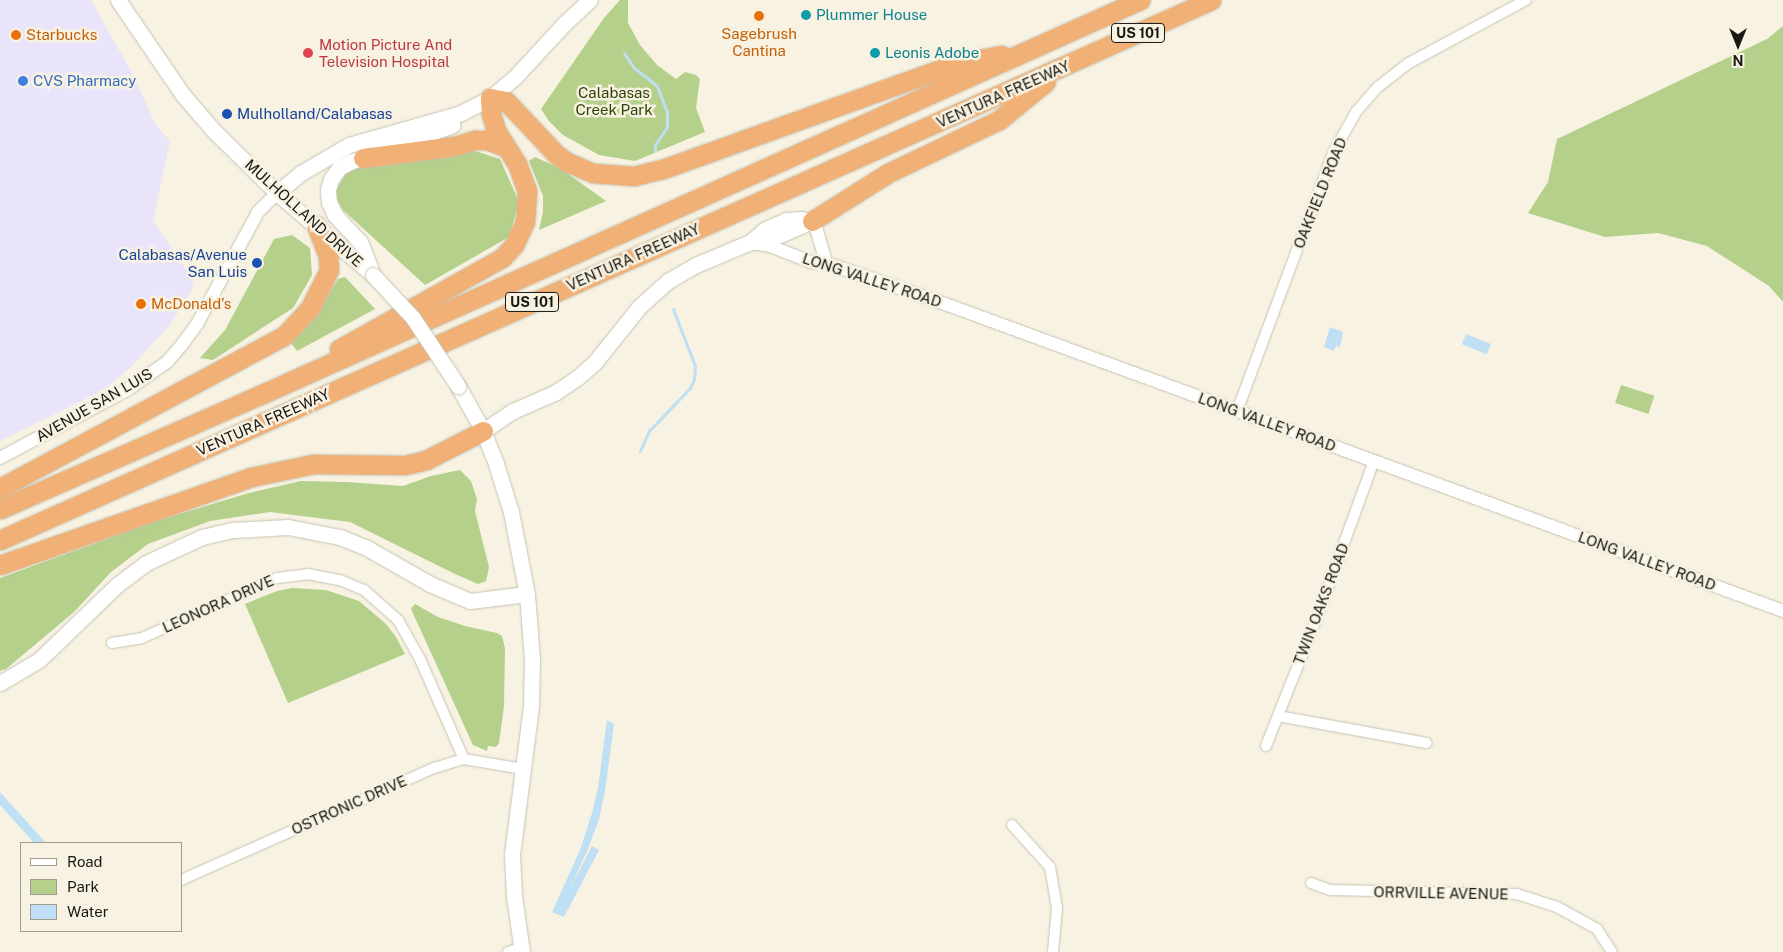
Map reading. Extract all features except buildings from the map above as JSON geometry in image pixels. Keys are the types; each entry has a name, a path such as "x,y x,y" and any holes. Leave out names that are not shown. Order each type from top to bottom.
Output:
{"highway":[{"name":"VENTURA FREEWAY","path":"0,509 260,395 1140,0"},
{"name":"VENTURA FREEWAY","path":"0,540 1211,0"},
{"path":"260,395 383,323 502,258 514,245 520,234 528,207 527,191 517,164 505,147 493,122 490,98 506,101 556,154 573,165 593,173 634,176 663,169 958,63 1033,49"},
{"path":"812,221 882,176 999,120 1066,66"},
{"path":"363,158 455,146 475,140 487,140 505,147"},
{"path":"0,488 284,336 310,308 328,270 328,256 316,225"},
{"path":"0,564 251,477 313,464 405,465 426,460 483,431"}],"main road":[{"name":"MULHOLLAND DRIVE","path":"118,0 183,95 213,130 277,193 374,275 413,318 458,386 483,431 512,512 527,594 532,659 531,706 512,855 517,951"},
{"path":"374,275 360,242 335,214 329,202 328,190 331,179 339,168 462,122 475,114 530,62 565,23 590,0"},
{"path":"277,193 302,173 349,145 461,113 490,98"},
{"path":"483,431 513,411 556,392 578,377 595,362 639,307 668,281 698,264 748,242 775,237 812,221"},
{"path":"0,683 39,660 117,585 146,564 202,537 232,530 288,528 340,537 367,548 430,584 470,601 527,594"}],"street":[{"name":"OAKFIELD ROAD","path":"1237,411 1333,153 1356,112 1378,87 1409,63 1526,0"},
{"name":"AVENUE SAN LUIS","path":"0,458 127,390 167,362 197,324 258,212 277,193"},
{"path":"812,221 824,250 826,263"},
{"name":"LONG VALLEY ROAD","path":"748,242 770,246 811,262 826,263 937,301 1783,612"},
{"name":"TWIN OAKS ROAD","path":"1266,746 1374,462"},
{"name":"LEONORA DRIVE","path":"112,643 142,638 277,578 308,574 340,580 364,590 398,620 417,652 464,758"},
{"path":"1278,716 1427,743"},
{"name":"OSTRONIC DRIVE","path":"182,880 434,768 464,758 523,769"},
{"path":"1012,825 1050,867 1057,908 1053,952"},
{"name":"ORRVILLE AVENUE","path":"1311,883 1330,890 1517,894 1557,907 1597,929 1612,952"}],"shaded area":[{"path":"0,0 91,0 132,73 156,125 170,141 153,220 194,282 190,294 169,326 132,366 104,390 0,441"}],"green space":[{"name":"Calabasas Creek Park","path":"620,0 628,0 628,23 640,45 657,65 676,79 685,72 696,75 700,79 696,108 705,132 635,161 599,155 563,135 549,121 541,109 604,18"},
{"path":"1783,26 1783,302 1769,286 1707,246 1658,233 1605,237 1528,213 1548,182 1557,139 1767,39"},
{"path":"475,151 500,159 519,202 509,237 425,285 343,210 334,194 348,169 385,158 414,159"},
{"path":"535,157 560,168 606,201 539,230 543,212 543,196 529,161"},
{"path":"292,235 310,248 312,275 293,308 213,360 200,358 225,330 274,239"},
{"path":"345,277 375,309 297,351 289,340 316,314 338,279"},
{"path":"1621,385 1654,396 1648,414 1615,403"},
{"path":"460,470 471,481 477,499 475,511 489,567 486,581 478,584 350,522 270,512 210,521 148,544 111,572 74,612 6,669 0,671 0,578 156,521 249,493 301,481 403,486 431,476"},
{"path":"292,588 326,590 359,601 386,624 405,654 288,703 245,604 277,591"},
{"path":"415,604 438,617 502,636 505,648 504,706 499,743 496,747 488,746 487,751 473,745 411,609"}],"water":[{"path":"1330,327 1343,332 1340,347 1336,346 1334,351 1324,347"},
{"path":"1466,334 1491,344 1487,354 1462,344"},
{"path":"607,720 614,724 605,791 599,819 570,889 592,846 599,850 564,917 552,912 580,850 592,813 598,788"},
{"path":"0,792 45,842 33,842 0,805"}],"waterway":[{"path":"624,53 633,67 657,86 667,112 667,127 655,145 655,151"},
{"path":"640,451 649,431 690,388 694,379 695,366 673,309"}],"place":[{"name":"Plummer House","path":"806,15"},
{"name":"Sagebrush Cantina","path":"759,16"},
{"name":"Starbucks","path":"16,35"},
{"name":"Motion Picture And Television Hospital","path":"308,53"},
{"name":"Leonis Adobe","path":"875,53"},
{"name":"CVS Pharmacy","path":"23,81"},
{"name":"Mulholland/Calabasas","path":"227,114"},
{"name":"Calabasas/Avenue San Luis","path":"257,263"},
{"name":"McDonald's","path":"141,304"}]}
